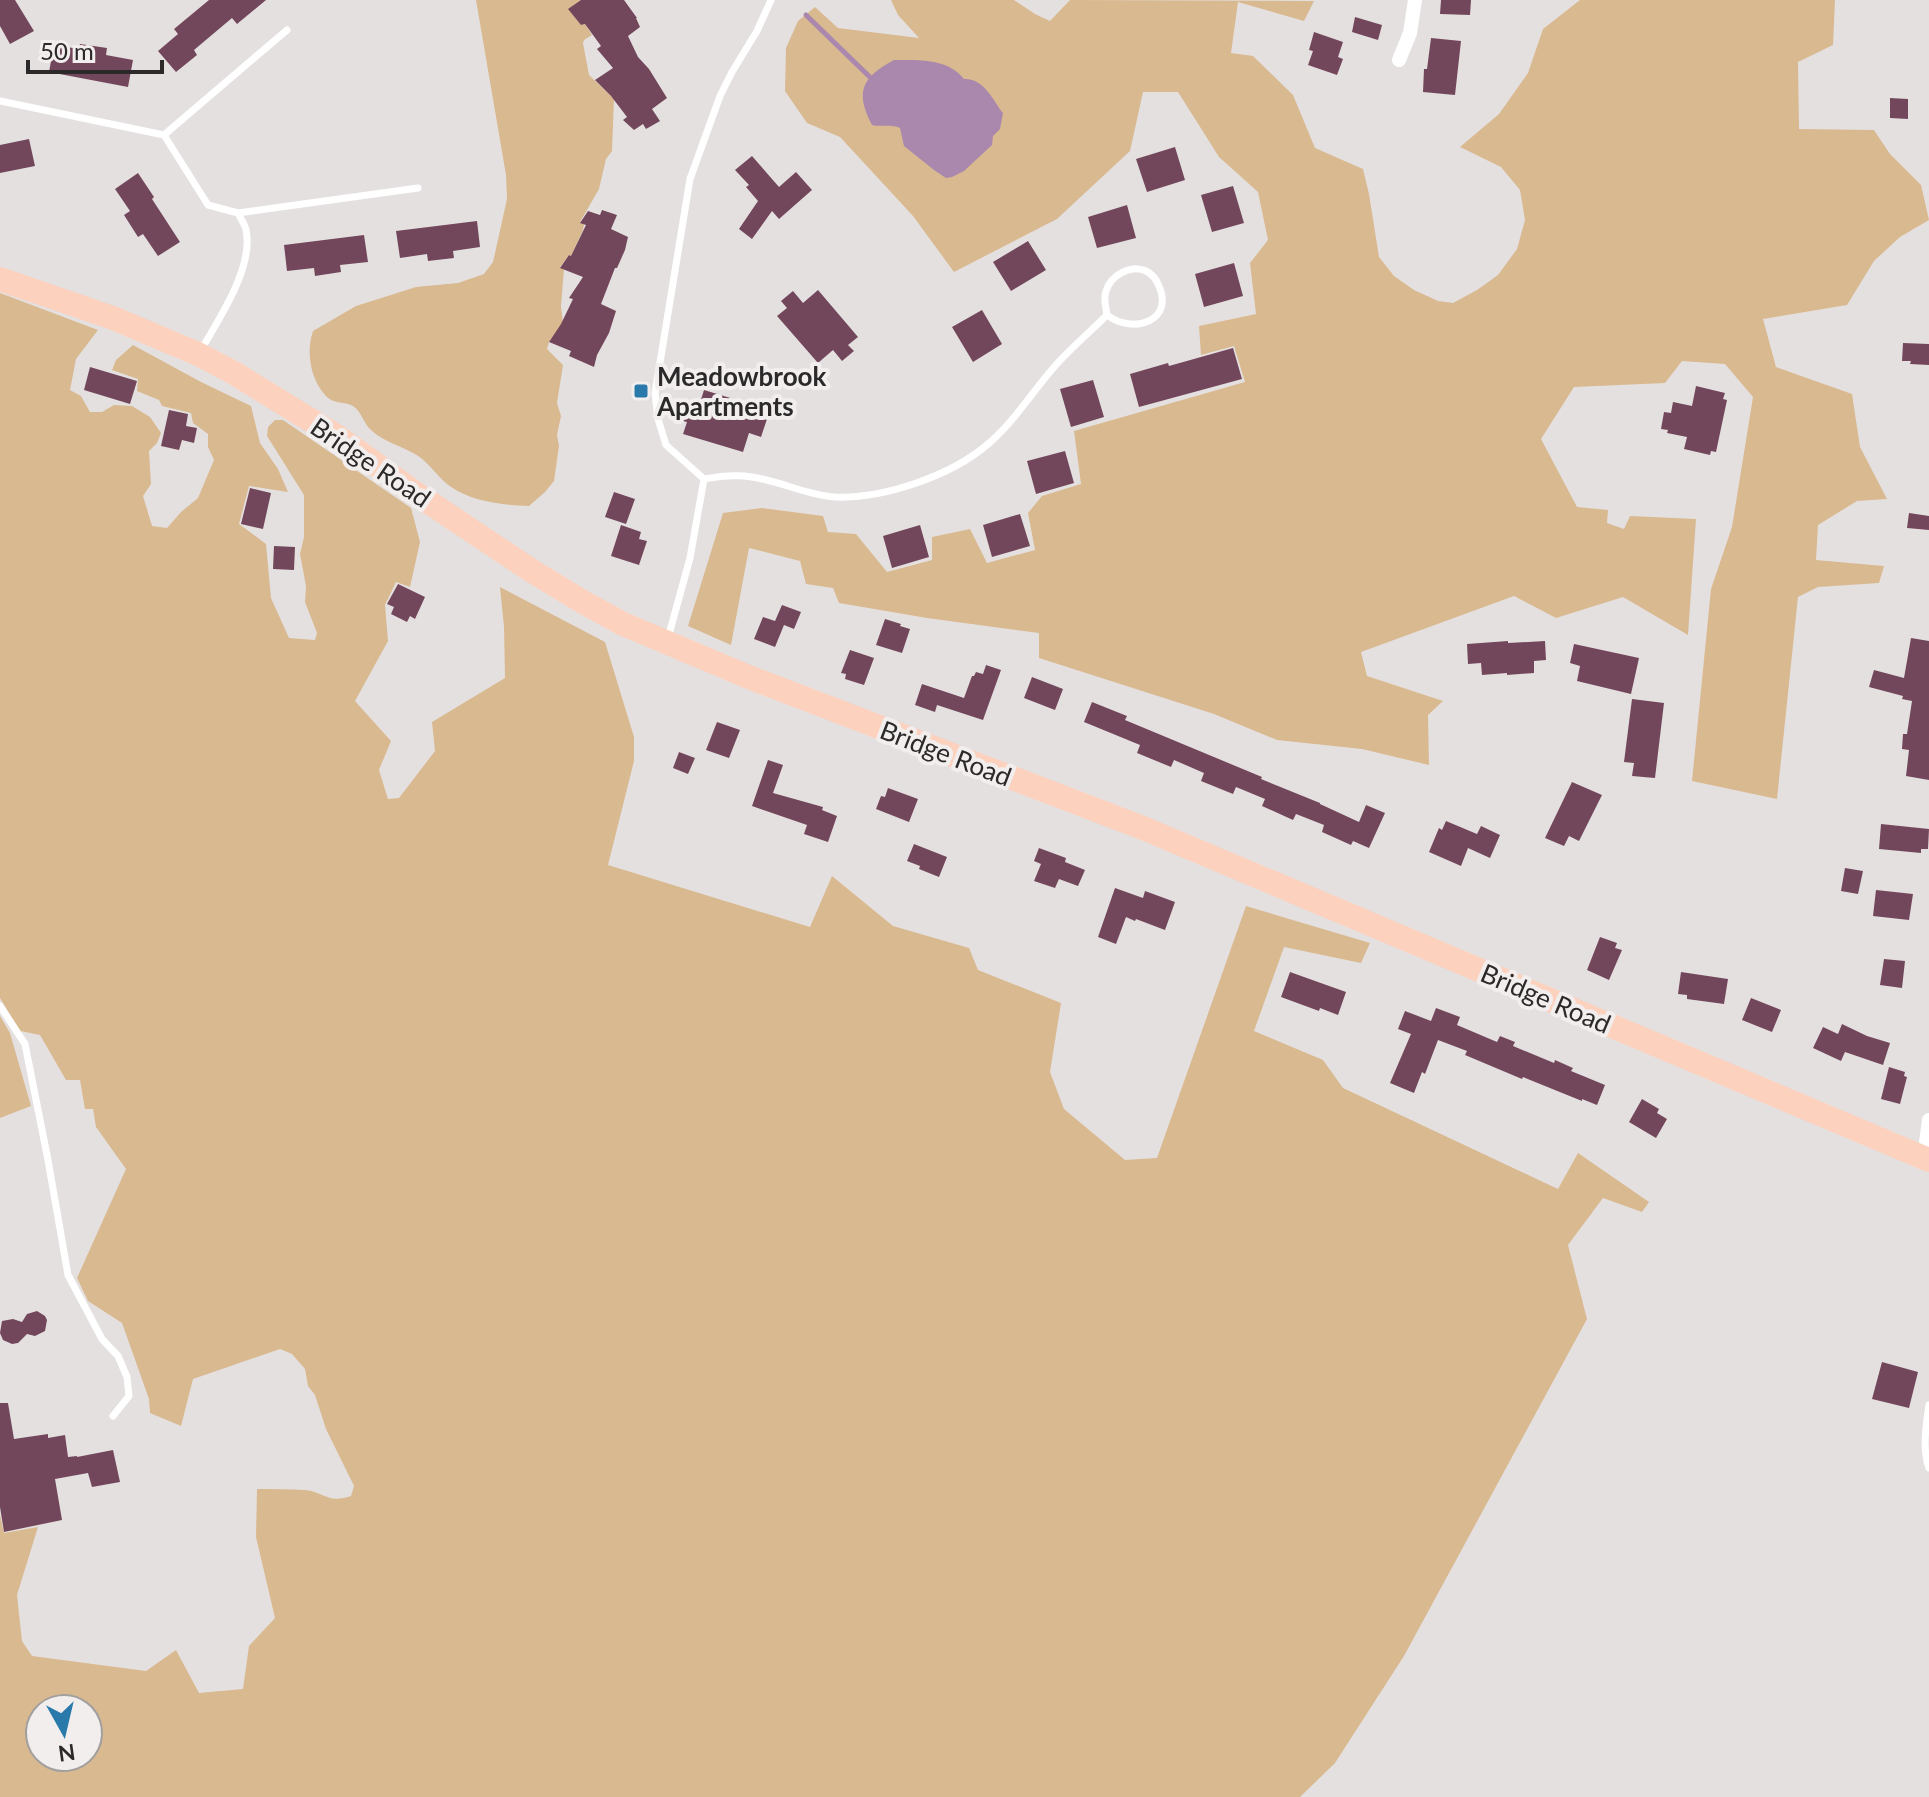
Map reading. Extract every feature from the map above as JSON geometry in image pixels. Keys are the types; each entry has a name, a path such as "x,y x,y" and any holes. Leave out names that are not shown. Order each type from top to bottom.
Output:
{"main road":[{"name":"Bridge Road","path":"0,279 113,318 198,354 234,373 338,437 426,501 532,571 596,609 666,643 1143,828 1927,1159"}],"street":[{"path":"1399,60 1410,33 1415,0"},
{"path":"1927,1159 1929,1120"}],"lane":[{"path":"704,479 666,445 658,419 655,393 690,179 720,96 771,0"},
{"path":"164,135 287,30"},
{"path":"0,101 164,135 208,205 238,213 418,188"},
{"path":"198,354 239,280 247,252 246,230 238,213"},
{"path":"1132,268 1144,270 1155,278 1163,304 1154,317 1134,326 1107,315 1105,292 1118,275 1132,268"},
{"path":"704,479 727,475 751,477 834,497 885,491 923,480 970,458 987,445 1063,358 1107,315"},
{"path":"666,643 690,558 704,479"},
{"path":"0,1006 25,1044 68,1275 102,1339 118,1356 127,1377 129,1396 113,1416"},
{"path":"1929,1405 1925,1442 1929,1468"}],"shaded area":[{"path":"476,0 581,0 569,9 592,35 583,43 589,75 614,99 612,151 606,159 599,189 580,222 584,224 583,230 571,256 560,267 564,269 563,323 547,349 563,365 557,403 561,416 554,481 529,506 478,499 451,487 420,457 371,430 353,406 325,395 316,381 310,356 313,331 356,306 416,287 458,283 484,274 493,262 507,199 506,175"},
{"path":"891,0 1014,0 1050,21 1070,0 1314,1 1304,21 1238,2 1231,53 1253,56 1293,95 1315,148 1363,169 1379,257 1394,276 1438,301 1453,303 1498,275 1517,249 1525,220 1520,190 1501,167 1460,147 1499,114 1528,73 1543,29 1580,0 1835,0 1833,45 1798,62 1799,129 1874,130 1890,154 1921,185 1929,220 1900,237 1874,261 1847,305 1763,319 1776,367 1852,394 1860,447 1887,499 1857,501 1818,525 1816,560 1884,566 1879,583 1818,587 1798,597 1777,799 1692,781 1711,589 1732,527 1753,397 1725,364 1682,361 1665,383 1574,387 1541,439 1577,507 1608,510 1607,523 1624,529 1630,516 1696,519 1688,635 1623,597 1556,618 1514,596 1361,652 1367,676 1443,701 1428,715 1429,765 1362,749 1277,740 1214,714 1039,658 1039,633 839,603 833,588 806,584 800,561 749,548 731,645 688,626 723,513 762,508 823,516 828,532 856,534 887,572 932,560 932,537 970,529 987,563 1035,550 1028,513 1042,496 1081,484 1074,431 1245,382 1234,346 1201,355 1199,326 1256,314 1250,263 1268,240 1258,192 1219,157 1178,92 1143,92 1130,151 1057,219 954,272 913,216 840,137 807,123 785,91 786,48 798,21 815,7 838,28 919,38 898,15"},
{"path":"894,60 932,62 950,67 964,79 982,86 1003,113 992,145 964,171 946,178 904,146 900,128 872,125 864,103 864,87 874,73"},
{"path":"0,293 98,330 76,359 70,390 81,396 90,412 102,412 114,405 132,406 150,417 161,433 149,451 151,484 143,496 152,526 167,528 198,498 214,460 208,447 208,434 193,423 191,413 162,406 159,400 137,391 138,379 112,370 116,360 133,345 251,406 260,443 278,469 288,492 249,486 239,524 266,544 271,598 289,638 315,640 317,633 305,602 306,586 300,554 304,537 304,495 267,436 268,427 275,420 283,420 411,508 420,542 410,587 396,582 385,605 388,641 355,701 391,741 379,770 388,799 399,798 435,751 432,722 505,678 500,587 605,642 634,737 634,761 608,865 810,927 832,876 893,926 969,948 978,970 1061,1003 1050,1072 1064,1109 1125,1160 1157,1158 1246,906 1370,943 1361,963 1284,947 1254,1031 1323,1060 1343,1088 1558,1189 1578,1153 1649,1202 1642,1212 1603,1198 1568,1245 1587,1319 1404,1656 1335,1763 1300,1797 0,1797 0,1515 4,1533 38,1527 17,1595 22,1641 32,1656 146,1671 176,1650 199,1693 243,1689 249,1646 275,1618 256,1537 257,1489 305,1490 336,1499 351,1496 354,1486 326,1429 315,1395 308,1386 305,1369 292,1354 280,1349 193,1379 181,1426 150,1413 149,1399 122,1323 88,1301 77,1278 126,1169 96,1127 93,1109 85,1109 80,1080 66,1080 40,1035 20,1031 0,998"},
{"path":"0,1016 10,1033 31,1106 0,1118"}],"building":[{"path":"0,0 15,0 34,31 10,44 0,26"},
{"path":"209,0 266,0 237,24 232,18 194,50 197,55 176,72 158,51 178,34 174,29"},
{"path":"581,0 624,0 637,18 640,27 628,36 638,57 667,98 652,109 660,121 646,129 643,124 634,130 623,120 627,117 611,96 595,80 613,68 597,49 601,46 585,24 581,25 568,9"},
{"path":"1441,0 1471,0 1470,15 1440,14"},
{"path":"1355,17 1382,25 1378,40 1352,32"},
{"path":"1314,32 1343,42 1338,57 1343,59 1337,75 1308,65 1313,51 1309,50"},
{"path":"1431,38 1461,41 1455,95 1423,92"},
{"path":"80,44 107,48 106,55 133,60 128,87 49,72 54,45 79,49"},
{"path":"1890,98 1908,99 1908,119 1890,118"},
{"path":"29,139 35,166 0,173 0,145"},
{"path":"1175,147 1185,180 1147,192 1136,159"},
{"path":"752,156 779,187 796,172 812,190 779,219 772,211 752,239 739,229 758,201 735,170"},
{"path":"138,173 180,242 158,256 143,234 138,237 124,215 130,211 115,189"},
{"path":"1233,186 1244,223 1212,232 1201,195"},
{"path":"1127,205 1136,238 1097,248 1088,217"},
{"path":"602,210 617,215 611,229 628,237 601,304 616,311 594,367 569,356 571,351 549,342 573,299 569,298 583,277 560,268 571,256 586,225 580,223 588,211 600,215"},
{"path":"477,221 480,247 453,251 454,258 428,261 427,254 400,258 396,231"},
{"path":"364,235 368,262 340,265 341,272 315,276 314,268 287,271 284,245"},
{"path":"1028,241 1046,270 1011,291 993,262"},
{"path":"1234,263 1243,296 1204,307 1195,274"},
{"path":"818,290 858,337 848,345 854,351 842,361 833,350 818,363 777,316 787,308 781,301 793,291 803,303"},
{"path":"982,310 1002,344 973,362 952,327"},
{"path":"1903,343 1929,344 1929,365 1902,361"},
{"path":"1233,348 1242,379 1139,407 1130,374"},
{"path":"90,367 137,381 130,404 84,390"},
{"path":"1093,380 1104,417 1071,427 1060,389"},
{"path":"1696,386 1725,393 1723,399 1727,400 1716,452 1711,451 1710,455 1684,449 1687,437 1661,429 1664,412 1671,413 1673,402 1692,406"},
{"path":"704,390 770,410 761,437 749,433 743,452 683,434 687,422 678,420 683,405 698,409"},
{"path":"169,410 188,414 186,426 197,428 194,443 182,440 179,450 161,446"},
{"path":"1065,451 1074,483 1036,494 1027,461"},
{"path":"250,488 271,493 263,529 241,524"},
{"path":"614,492 635,499 626,524 605,517"},
{"path":"1909,513 1929,516 1929,530 1907,528"},
{"path":"1020,514 1030,546 992,557 983,525"},
{"path":"621,525 641,532 639,539 647,541 639,565 611,556"},
{"path":"920,525 929,557 892,568 883,536"},
{"path":"274,546 295,547 294,570 273,569"},
{"path":"398,584 425,597 415,619 410,616 407,622 391,614 394,607 387,604"},
{"path":"782,605 801,612 794,629 784,625 775,647 754,639 763,617 775,621"},
{"path":"885,619 910,629 902,653 876,645"},
{"path":"1911,638 1929,641 1929,780 1906,776 1909,750 1902,749 1903,734 1907,734 1912,701 1869,687 1874,670 1904,678"},
{"path":"1545,641 1546,660 1534,661 1534,673 1507,675 1482,675 1481,663 1468,664 1467,644"},
{"path":"1574,644 1639,658 1631,694 1577,681 1580,666 1570,663"},
{"path":"850,650 874,658 864,685 845,679 846,674 841,673"},
{"path":"986,665 1001,670 983,720 937,705 935,712 915,705 922,684 964,698 972,676 976,672 983,674"},
{"path":"1032,677 1063,689 1055,710 1024,698"},
{"path":"1632,699 1664,703 1655,778 1632,776 1634,763 1624,762"},
{"path":"1092,702 1127,716 1125,720 1262,777 1359,822 1366,805 1385,813 1369,848 1353,841 1351,845 1322,832 1324,825 1296,814 1293,820 1262,806 1265,799 1236,787 1233,794 1201,781 1204,773 1174,760 1171,767 1137,753 1140,745 1084,722"},
{"path":"717,722 740,730 729,758 706,750"},
{"path":"679,752 695,758 688,774 673,768"},
{"path":"768,760 783,765 773,793 823,807 822,810 837,816 828,842 804,834 807,825 752,806"},
{"path":"1572,782 1602,795 1579,841 1569,836 1564,846 1545,838"},
{"path":"888,788 918,799 909,822 876,809"},
{"path":"1446,821 1477,834 1481,826 1500,835 1490,858 1468,848 1461,866 1429,852 1439,828 1442,830"},
{"path":"1881,824 1929,829 1928,849 1921,849 1921,853 1879,849"},
{"path":"914,844 947,857 939,877 907,861"},
{"path":"1039,848 1066,858 1065,862 1085,870 1078,886 1059,879 1055,888 1034,881 1041,864 1034,861"},
{"path":"1845,868 1863,871 1858,894 1841,891"},
{"path":"1115,888 1143,898 1145,891 1175,902 1165,930 1126,917 1116,944 1098,937"},
{"path":"1876,890 1913,894 1909,920 1873,916"},
{"path":"1600,937 1617,943 1615,948 1622,950 1609,980 1587,970"},
{"path":"1884,959 1905,961 1902,988 1880,985"},
{"path":"1290,972 1346,992 1338,1015 1281,997"},
{"path":"1681,972 1728,979 1724,1004 1687,999 1687,995 1678,994"},
{"path":"1751,998 1781,1010 1772,1032 1742,1020"},
{"path":"1436,1008 1460,1017 1457,1025 1497,1042 1500,1036 1515,1042 1513,1046 1554,1063 1555,1060 1573,1068 1571,1071 1605,1085 1597,1105 1522,1079 1438,1040 1414,1093 1390,1083 1411,1034 1398,1029 1405,1011 1431,1021"},
{"path":"1842,1024 1890,1043 1883,1065 1845,1052 1841,1061 1813,1048 1823,1027 1838,1034"},
{"path":"1889,1067 1905,1072 1904,1076 1907,1077 1900,1104 1881,1099"},
{"path":"1642,1099 1659,1109 1657,1113 1667,1119 1656,1138 1629,1122"},
{"path":"37,1311 47,1320 45,1331 35,1336 27,1334 18,1343 3,1340 0,1333 2,1321 13,1319 22,1322 27,1314"},
{"path":"1882,1362 1918,1372 1909,1408 1872,1399"},
{"path":"0,1403 8,1403 14,1439 65,1435 68,1457 113,1450 120,1482 92,1487 88,1473 55,1479 62,1520 4,1532 0,1507"}],"waterway":[{"path":"806,15 876,83"}],"place":[{"name":"Meadowbrook Apartments","path":"641,391"}]}
